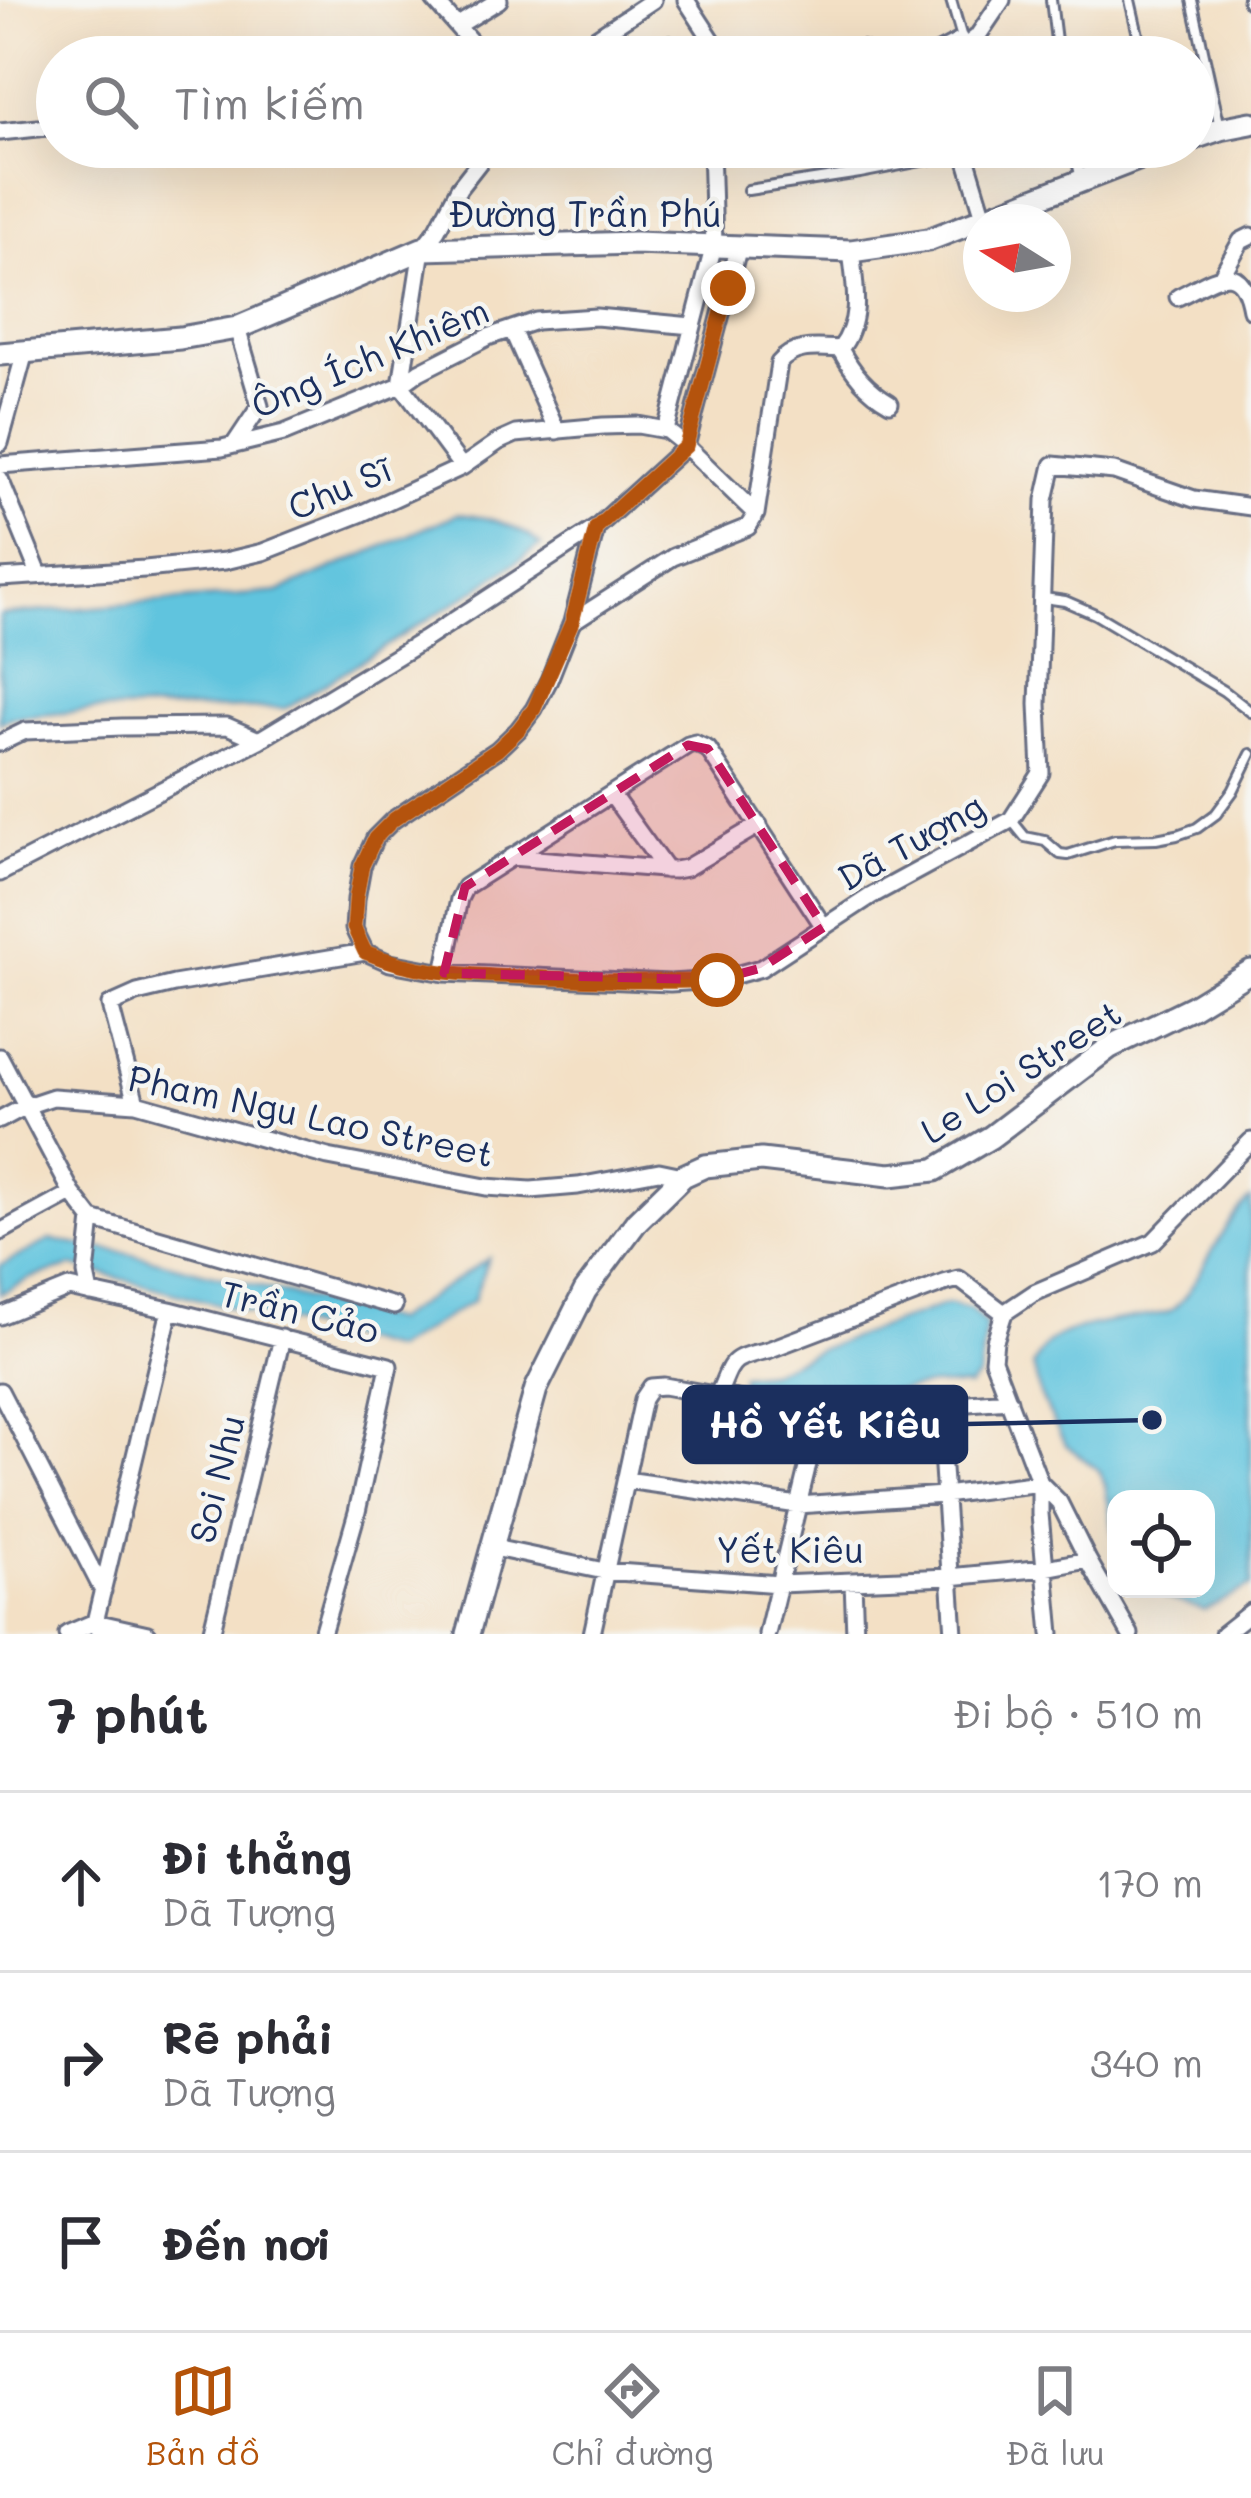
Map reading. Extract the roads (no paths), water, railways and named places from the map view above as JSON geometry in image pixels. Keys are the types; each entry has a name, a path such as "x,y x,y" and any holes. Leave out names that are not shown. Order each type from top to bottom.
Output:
{"main road":[{"path":"1215,131 1251,123"},
{"name":"Đường Trần Phú","path":"1023,204 1112,168"},
{"name":"Đường Trần Phú","path":"0,354 180,338 237,328 422,248 635,243 851,251 928,241 963,228"},
{"name":"Le Loi Street","path":"683,1176 705,1166 761,1160 890,1175 935,1170 991,1138 1110,1047 1192,1007 1251,971"},
{"path":"468,1634 536,1388 585,1291 637,1221 683,1176"}],"street":[{"path":"434,0 466,36"},
{"path":"457,26 500,0"},
{"path":"599,36 652,0"},
{"path":"686,0 709,36"},
{"path":"978,36 1002,0"},
{"path":"0,132 36,128"},
{"path":"462,466 401,385 422,248 475,168"},
{"path":"712,168 714,245 665,430 756,514"},
{"path":"969,168 980,204"},
{"path":"1178,297 1222,274 1241,241 1251,236"},
{"path":"0,873 259,740 596,528 686,446 739,245"},
{"path":"840,349 851,336 856,313 851,251"},
{"path":"1222,274 1238,279 1251,310"},
{"name":"Ông Ích Khiêm","path":"0,464 234,446 284,433 401,385 470,346 536,321 596,317 692,326"},
{"path":"234,446 260,406 237,328"},
{"path":"512,329 557,431"},
{"path":"572,622 673,557 748,526 756,514 779,362 785,355 808,348 840,349"},
{"path":"840,349 863,383 890,403"},
{"path":"0,443 25,352"},
{"name":"Chu Sĩ","path":"0,578 225,561 263,552 360,514 462,466 516,434 619,424 665,430"},
{"name":"Dã Tượng","path":"136,1103 110,1005 174,984 365,952 390,963 444,974 670,982 717,980 761,968 917,869 1011,820 1041,773 1045,500 1053,465 1114,471 1194,500 1251,507"},
{"path":"0,479 39,574"},
{"path":"365,952 354,928 356,898 362,866 375,838 393,820 497,750 534,709 572,622 596,528"},
{"path":"0,743 26,731 143,727 227,727 259,740"},
{"path":"444,974 465,887 695,743 708,749 824,926"},
{"path":"611,794 666,870"},
{"path":"511,856 686,868 759,825"},
{"path":"0,1058 91,1225 86,1274 90,1293"},
{"name":"Pham Ngu Lao Street","path":"0,1120 53,1097 136,1103 328,1157 486,1187 578,1186 659,1171 683,1176"},
{"path":"1051,1634 1040,1483 993,1360 1004,1313 1034,1293 1153,1242 1251,1141"},
{"path":"0,1232 71,1193"},
{"path":"91,1225 394,1306"},
{"path":"718,1395 738,1357 768,1351 944,1282 959,1279 1004,1313"},
{"name":"Trần Cảo","path":"0,1316 69,1288 389,1366 357,1512 322,1634"},
{"path":"98,1628 170,1310"},
{"name":"Soi Nhu","path":"211,1634 282,1339"},
{"path":"592,1634 643,1399 651,1387 820,1414 1010,1400"},
{"path":"0,1391 103,1591"},
{"path":"939,1407 953,1634"},
{"path":"766,1634 820,1414"},
{"path":"626,1480 798,1505 1040,1483"},
{"path":"1040,1483 1059,1502 1130,1634"},
{"name":"Yết Kiêu","path":"494,1547 604,1571 779,1584 949,1576 1088,1560"},
{"path":"853,1582 855,1634"},
{"path":"1223,1634 1246,1623"},
{"path":"67,1634 98,1628 148,1634"}],"lane":[{"path":"951,0 958,36"},
{"path":"1051,0 1055,36"},
{"path":"1130,0 1138,36"},
{"path":"1192,0 1200,36"},
{"path":"1215,106 1220,129"},
{"path":"748,190 883,168"},
{"path":"1078,168 1081,180"},
{"path":"1043,598 1065,601 1095,614 1251,712"},
{"path":"1011,820 1025,837 1045,841 1068,855 1115,840 1177,835 1197,829 1216,814 1251,754"}],"water":[{"path":"457,514 502,523 541,545 286,708 96,710 10,718 0,723 0,615 278,592"},
{"path":"1251,1199 1251,1586 1204,1610 1166,1598 1215,1598 1215,1490 1107,1490 1107,1495 1097,1469 1065,1444 1040,1395 1033,1365 1053,1339 1066,1333 1165,1313 1178,1305"},
{"path":"50,1240 128,1253 393,1321 488,1259 473,1301 393,1350 73,1266 31,1278 0,1294 0,1266"},
{"path":"947,1304 970,1309 986,1325 979,1376 969,1387 932,1385 821,1403 741,1391 741,1375 769,1372"}],"place":[{"name":"Hồ Yết Kiêu","path":"1152,1420"}]}
